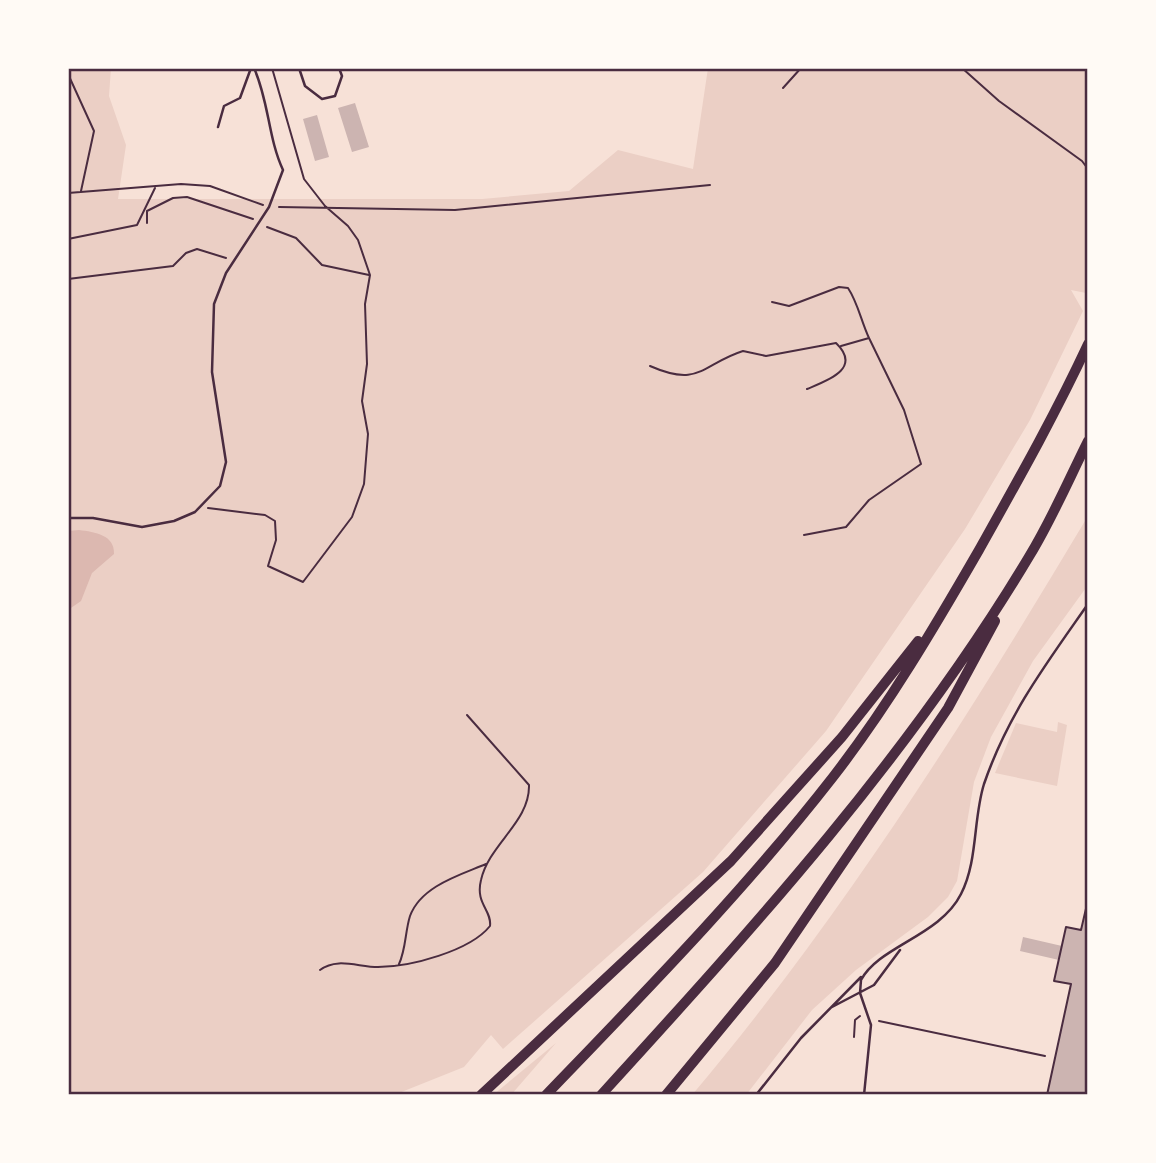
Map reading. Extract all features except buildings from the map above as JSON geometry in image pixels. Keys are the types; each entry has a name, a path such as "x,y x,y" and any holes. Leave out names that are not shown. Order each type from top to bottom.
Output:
{"highway":[{"path":"546,1095 725,909 826,786 891,695 951,599 1053,418 1088,344"},
{"path":"666,1095 775,963 871,826 948,708 1088,441"},
{"path":"601,1095 735,949 863,796 963,658 1031,554"},
{"path":"481,1095 731,861 842,737 951,599"}],"lane":[{"path":"218,127 224,106 240,98 253,68"},
{"path":"68,518 93,518 142,527 174,521 200,508 220,485 226,462 212,350 214,304 219,286 233,261 269,207 283,170 275,154 261,85 253,68"},
{"path":"299,68 305,86 322,99 335,96 342,76 339,68"},
{"path":"756,1095 821,1016 863,975 948,915 962,894 969,871 983,787 1005,729 1031,682 1088,604"},
{"path":"821,1016 840,1001 874,985 905,945"},
{"path":"863,975 860,993 870,1019 864,1095"}],"path":[{"path":"200,508 271,518 275,521 276,540 268,566 299,581 306,580 352,517 364,484 368,434 362,401 367,364 365,304 370,275 358,240 348,226 324,206 304,179 272,68"},
{"path":"783,88 800,68"},
{"path":"962,68 999,101 1082,161 1088,169"},
{"path":"68,74 94,131 80,192"},
{"path":"68,193 210,186 269,207 455,210 710,185"},
{"path":"68,239 137,225 155,187"},
{"path":"147,223 147,211 173,198 187,197 290,234 322,264 370,275"},
{"path":"68,279 173,265 186,253 197,249 233,261"},
{"path":"772,302 789,306 839,287 848,288 856,300 859,319 904,410 921,464 869,500 846,527 804,535"},
{"path":"650,366 674,376 689,375 702,373 743,351 766,356 831,342 840,346 869,338"},
{"path":"807,389 838,376 842,371 845,359 840,346"},
{"path":"320,970 334,962 376,967 399,965 452,952 486,931 491,920 480,902 479,892 486,864 528,804 529,785 467,715"},
{"path":"399,965 409,919 416,905 435,887 486,864"},
{"path":"1047,1095 1071,984 1054,981 1056,971 1066,927 1081,930 1088,900"},
{"path":"854,1037 855,1020 859,1016 1045,1056"}],"shaded area":[{"path":"68,68 111,68 109,96 126,145 118,199 482,199 569,191 618,150 693,169 708,68 1088,68 1088,287 1086,293 1071,290 1083,311 1030,420 965,529 826,731 703,872 503,1049 491,1035 464,1067 394,1095 68,1095"},
{"path":"1088,516 1088,585 1033,661 991,737 974,782 957,881 948,897 928,917 856,970 812,1010 746,1095 692,1095 801,957 902,814 997,666"},
{"path":"68,531 97,533 108,539 114,554 92,573 81,601 68,610"},
{"path":"1058,722 1067,725 1057,786 995,773 1016,723 1057,732"},
{"path":"556,1043 511,1095 493,1095"}]}
